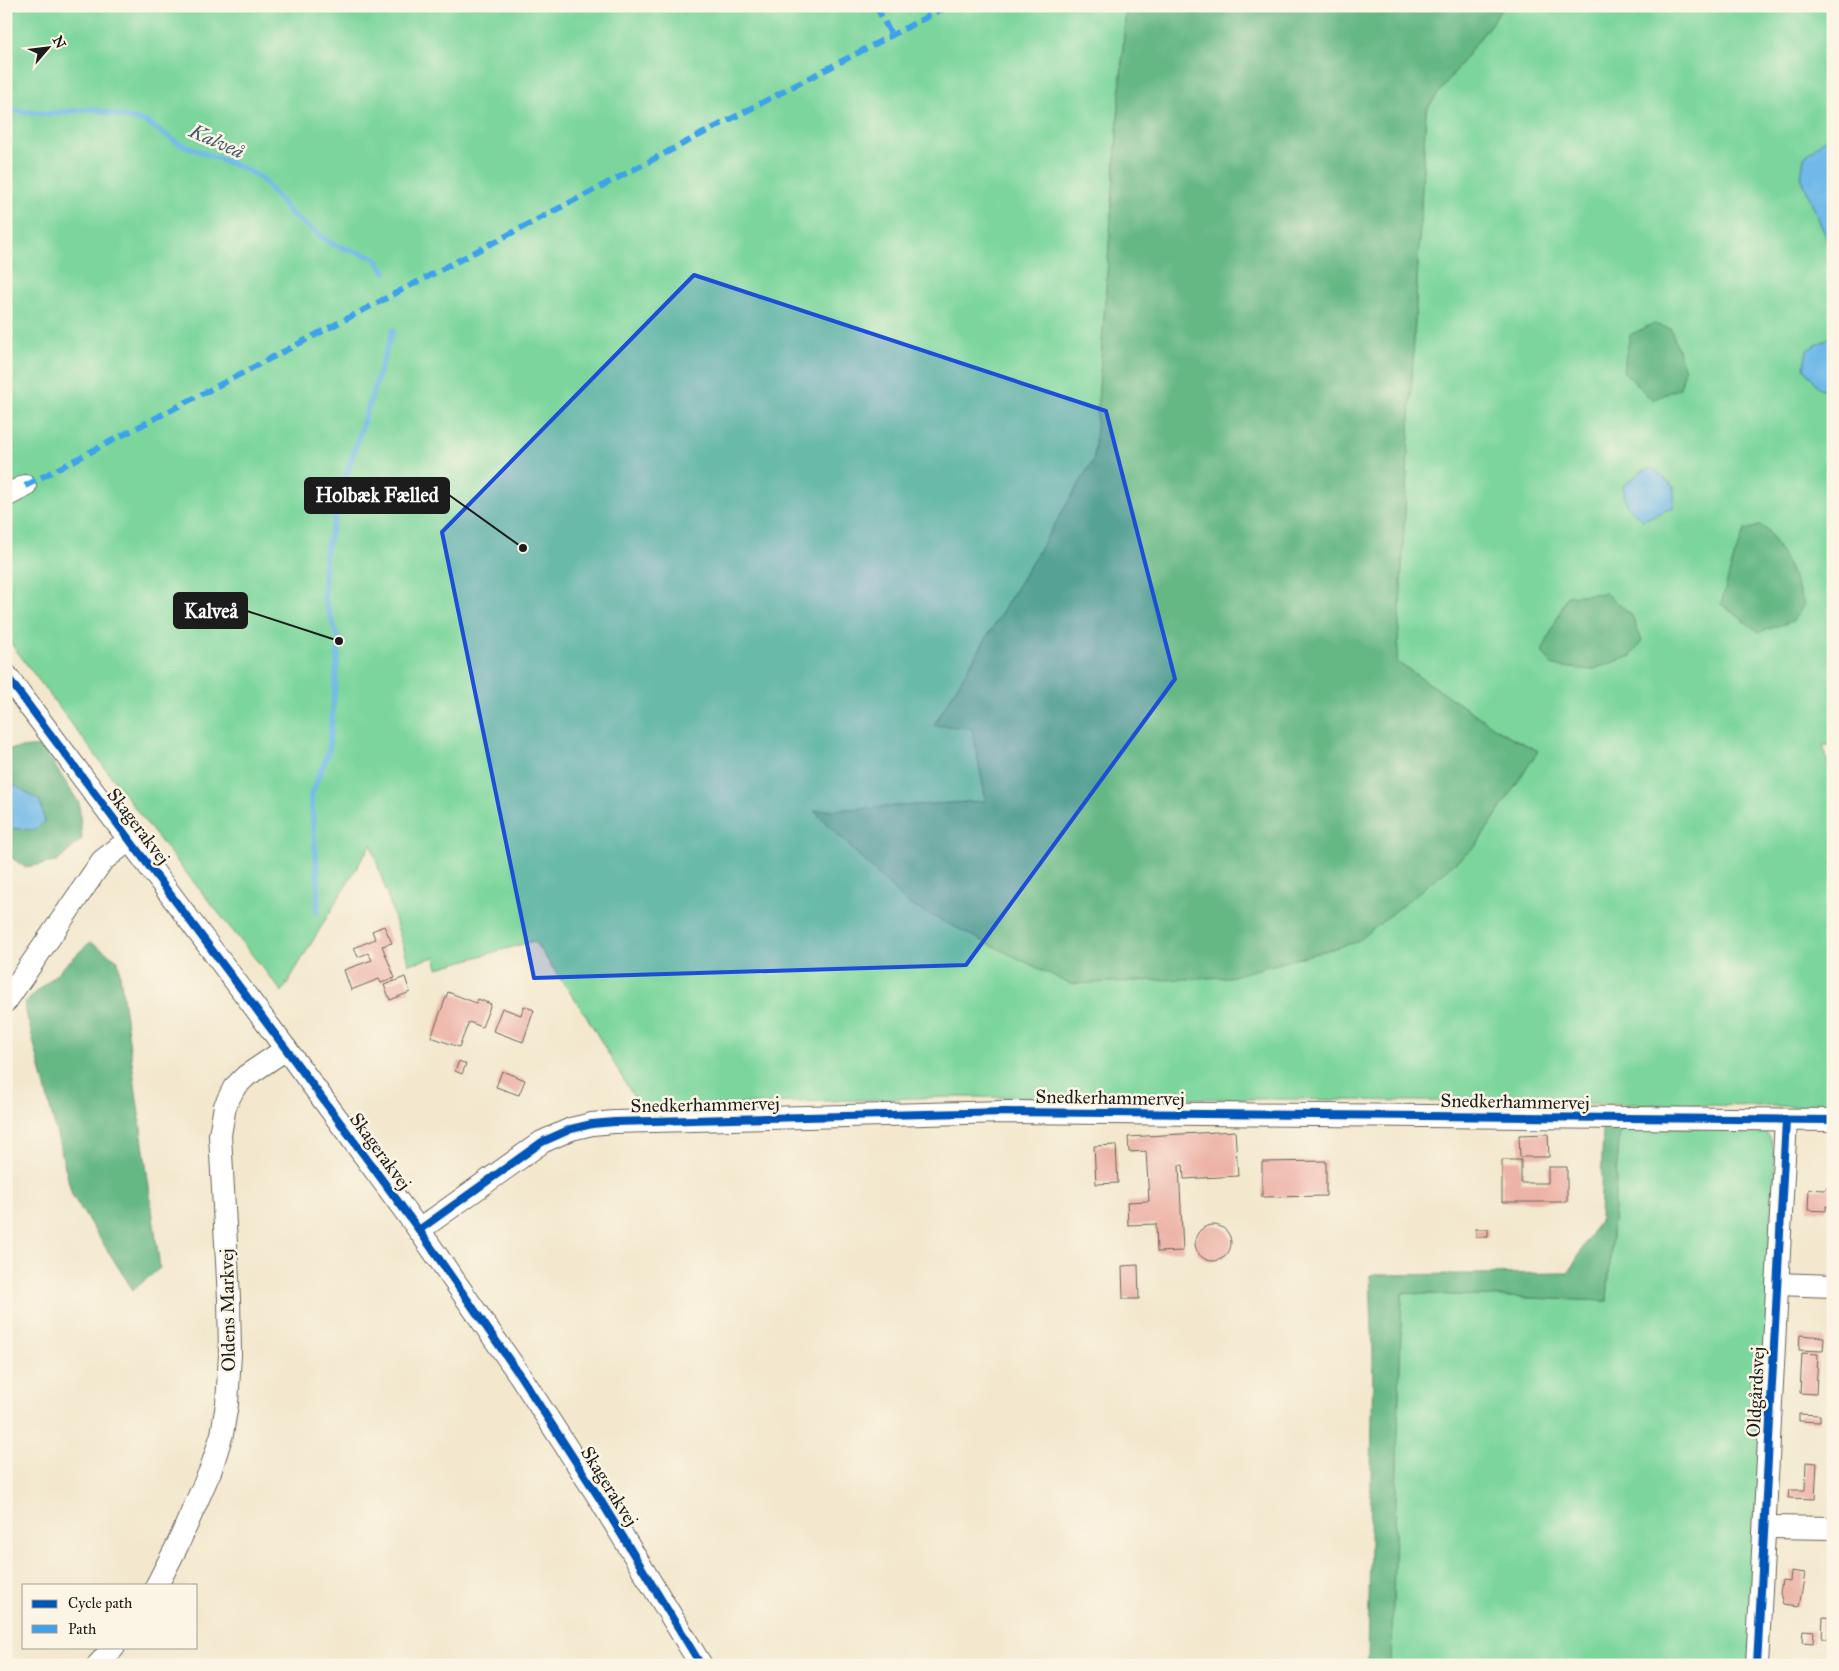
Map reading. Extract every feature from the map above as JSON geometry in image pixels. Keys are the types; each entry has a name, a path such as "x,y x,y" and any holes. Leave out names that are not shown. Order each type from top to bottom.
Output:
{"street":[{"name":"Skagerakvej","path":"6,675 419,1230 521,1377 598,1496 701,1665"},
{"path":"6,1001 102,861 129,840"},
{"name":"Oldens Markvej","path":"158,1584 178,1544 211,1469 222,1434 230,1355 229,1298 220,1135 225,1106 234,1088 246,1076 286,1049"},
{"name":"Snedkerhammervej","path":"419,1230 542,1142 571,1129 592,1124 614,1122 1005,1112 1833,1120"},
{"name":"Oldgårdsvej","path":"1757,1665 1786,1120"},
{"path":"1777,1284 1833,1286"},
{"path":"1765,1527 1833,1528"},
{"path":"98,1665 113,1648"}],"highlighted area":[{"path":"694,275 1106,411 1175,679 966,965 534,978 442,532"}],"green space":[{"path":"6,6 1126,6 1094,459 934,725 972,728 986,801 814,811 908,904 1538,751 1503,733 1397,662 1426,110 1504,6 1833,6 1833,745 1823,745 1833,779 1833,1107 1269,1099 947,1097 651,1107 636,1101 587,1017 534,941 438,968 435,957 409,964 371,844 282,992 151,829 6,637"},
{"path":"1126,6 1504,6 1426,110 1397,662 1503,733 1538,751 1476,846 1357,942 1229,977 1070,984 908,904 814,811 986,801 972,728 934,725 1094,459"},
{"path":"1653,324 1671,329 1685,370 1680,388 1652,400 1623,371 1630,335"},
{"path":"1759,526 1767,529 1788,565 1804,604 1793,621 1759,632 1721,604 1732,563 1745,530"},
{"path":"1605,593 1631,614 1642,641 1631,656 1591,670 1553,666 1542,652 1567,596"},
{"path":"42,746 79,803 82,839 57,862 25,867 6,854 6,749"},
{"path":"90,942 118,960 160,1268 133,1290 72,1195 24,1004"},
{"path":"1603,1126 1620,1127 1607,1301 1402,1293 1391,1665 1368,1665 1373,1355 1370,1275 1568,1273 1600,1219"},
{"path":"1620,1127 1761,1128 1771,1140 1773,1147 1775,1156 1749,1665 1391,1665 1402,1293 1607,1301"}],"water":[{"path":"1833,131 1833,254 1801,177 1804,158"},
{"path":"1833,334 1833,393 1819,389 1804,367 1807,350"},
{"path":"1652,468 1674,486 1674,507 1643,520 1626,505 1623,486 1642,471"},
{"path":"6,780 40,801 45,822 35,830 6,828"}],"building":[{"path":"384,926 392,943 382,946 395,978 381,983 379,979 351,990 344,970 372,960 368,953 358,957 354,948 375,939 372,931"},
{"path":"405,977 410,992 390,1000 384,985"},
{"path":"448,992 476,1003 478,999 491,1004 482,1027 469,1022 459,1047 431,1037"},
{"path":"524,1006 534,1010 523,1042 493,1031 502,1008 521,1015"},
{"path":"459,1061 466,1064 462,1074 455,1071"},
{"path":"502,1071 525,1080 519,1095 496,1087"},
{"path":"1235,1131 1238,1176 1184,1179 1183,1165 1179,1165 1183,1251 1157,1252 1156,1224 1128,1225 1127,1202 1149,1201 1146,1151 1129,1152 1128,1137"},
{"path":"1548,1134 1549,1157 1520,1157 1519,1135"},
{"path":"1116,1145 1118,1183 1096,1184 1094,1146"},
{"path":"1502,1160 1521,1160 1521,1183 1548,1183 1548,1167 1567,1167 1567,1202 1502,1202"},
{"path":"1326,1161 1326,1196 1262,1197 1262,1162"},
{"path":"1826,1188 1833,1188 1833,1207 1826,1206 1826,1211 1808,1210 1809,1189 1825,1190"},
{"path":"1213,1225 1220,1226 1226,1230 1230,1236 1230,1250 1226,1256 1220,1260 1213,1261 1206,1260 1200,1256 1196,1250 1195,1243 1196,1236 1200,1230 1206,1226"},
{"path":"1476,1229 1488,1229 1488,1237 1476,1237"},
{"path":"1138,1265 1139,1299 1123,1299 1122,1266"},
{"path":"1800,1335 1824,1337 1823,1351 1799,1350"},
{"path":"1802,1353 1818,1354 1816,1394 1800,1393"},
{"path":"1799,1414 1820,1415 1820,1422 1799,1421"},
{"path":"1806,1462 1817,1463 1815,1499 1788,1498 1789,1490 1805,1490"},
{"path":"1791,1571 1805,1573 1799,1607 1783,1605 1780,1593 1782,1580 1790,1581"},
{"path":"1823,1617 1833,1618 1833,1639 1822,1639"},
{"path":"1803,1630 1814,1631 1813,1643 1802,1642"}],"waterway":[{"name":"Kalveå","path":"6,108 8,110 46,114 92,109 146,122 178,143 245,169 261,178 292,215 332,244 375,258 385,272"},
{"name":"Kalveå","path":"317,913 318,884 311,795 329,750 339,641 324,598 325,554 349,467 393,330"}],"marked path":[{"path":"876,6 892,36"},
{"path":"25,486 948,6"}],"cycle path":[{"path":"6,675 419,1230 521,1377 598,1496 701,1665"},
{"path":"419,1230 542,1142 571,1129 592,1124 614,1122 1005,1112 1833,1120"},
{"path":"1757,1665 1786,1120"}],"place":[{"name":"Holbæk Fælled","path":"523,548"},
{"name":"Kalveå","path":"339,641"}]}
